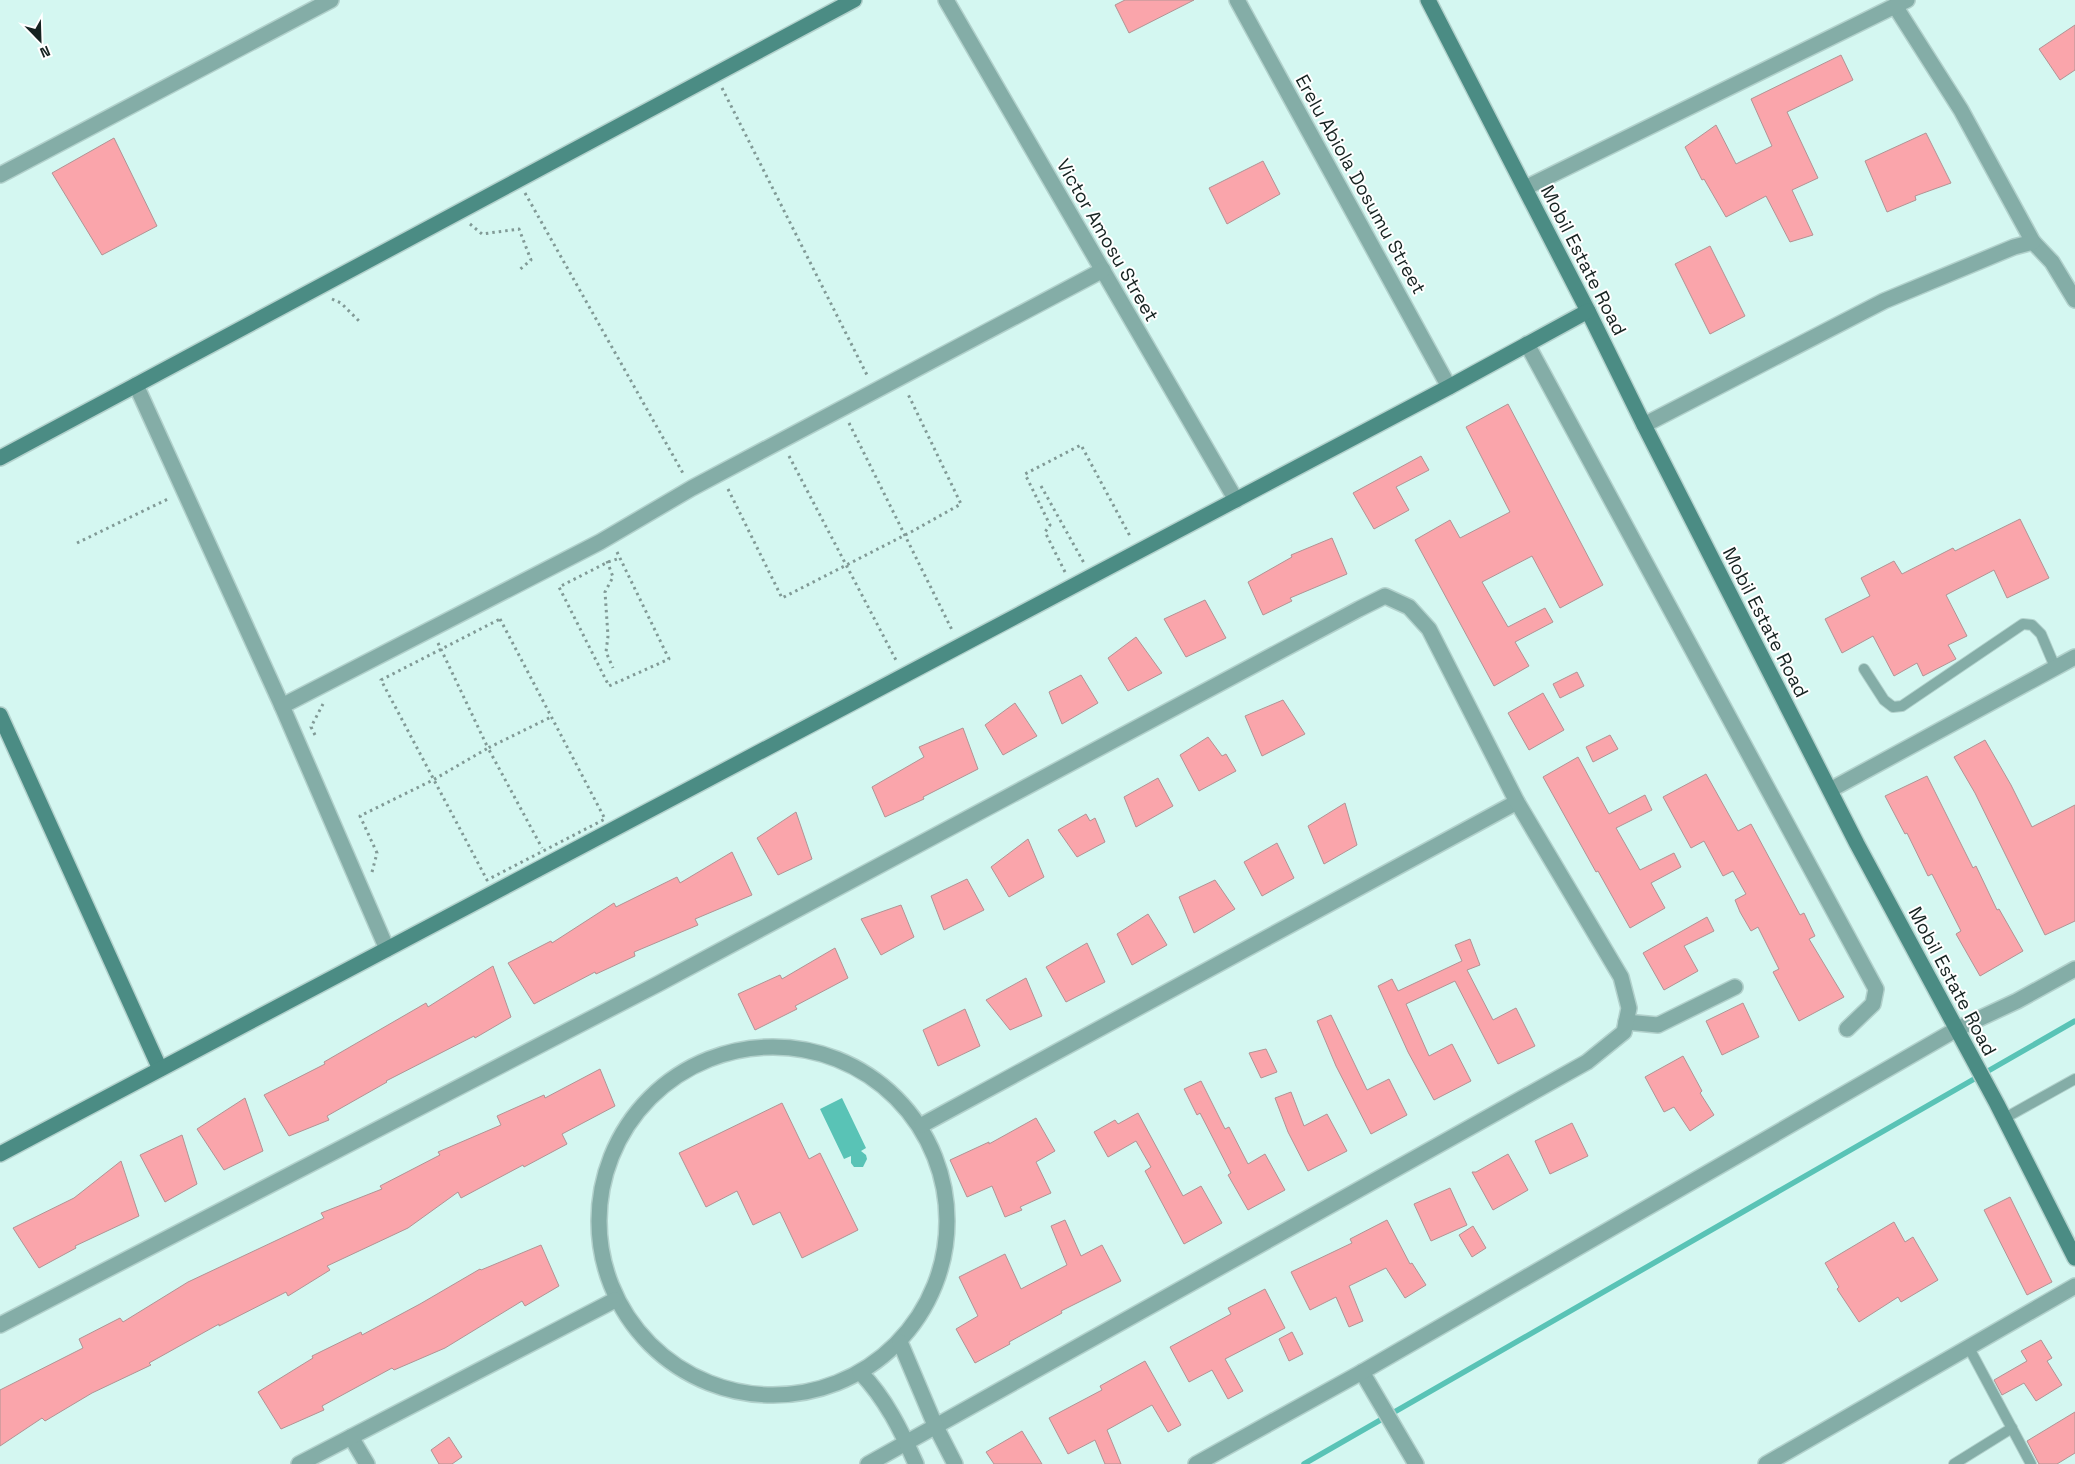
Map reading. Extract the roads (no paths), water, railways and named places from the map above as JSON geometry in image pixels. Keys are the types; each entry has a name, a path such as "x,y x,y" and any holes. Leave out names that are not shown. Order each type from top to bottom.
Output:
{"street":[{"path":"0,176 331,0"},
{"path":"0,458 854,0"},
{"name":"Victor Amosu Street","path":"946,0 1236,500"},
{"name":"Erelu Abiola Dosumu Street","path":"1237,0 1449,387"},
{"name":"Mobil Estate Road","path":"1428,0 1588,311 1830,790 1973,1061 1998,1104 2075,1258"},
{"path":"1525,188 1901,3 1962,110 2033,242 2052,262 2075,300"},
{"path":"1644,425 1884,301 2014,247 2033,242"},
{"path":"282,706 600,542 692,488 1103,270"},
{"path":"0,1154 1449,387 1588,311"},
{"path":"1527,344 1876,989 1873,1004 1847,1029"},
{"path":"136,385 282,706 387,949"},
{"path":"0,1325 658,984 1386,596 1409,607 1429,629 1517,802 1621,976 1629,1008 1624,1032 1587,1062 868,1464"},
{"path":"1830,790 2075,657"},
{"path":"0,715 160,1069"},
{"path":"922,1125 1517,802"},
{"path":"1196,1464 1362,1372 1957,1029 2017,1002 2075,970"},
{"path":"1626,1022 1658,1025 1735,987"},
{"path":"768,1045 828,1054 881,1082 922,1125 944,1174 949,1228 939,1280 900,1342 882,1359 860,1372 792,1395 739,1394 688,1376 646,1343 615,1300 598,1244 600,1186 621,1132 659,1088 683,1071 709,1058 768,1045"},
{"path":"1766,1464 2075,1286"},
{"path":"299,1464 615,1300"},
{"path":"900,1342 935,1425 955,1464"},
{"path":"860,1372 877,1390 916,1464"},
{"path":"1362,1372 1416,1464"},
{"path":"351,1437 366,1464"}],"lane":[{"path":"1864,669 1884,700 1893,706 1902,706 2023,624 2032,625 2041,634 2055,667"},
{"path":"2005,1118 2075,1079"},
{"path":"1968,1346 2031,1464"},
{"path":"1954,1464 2012,1428"}],"waterway":[{"path":"1304,1464 2075,1021"}]}
